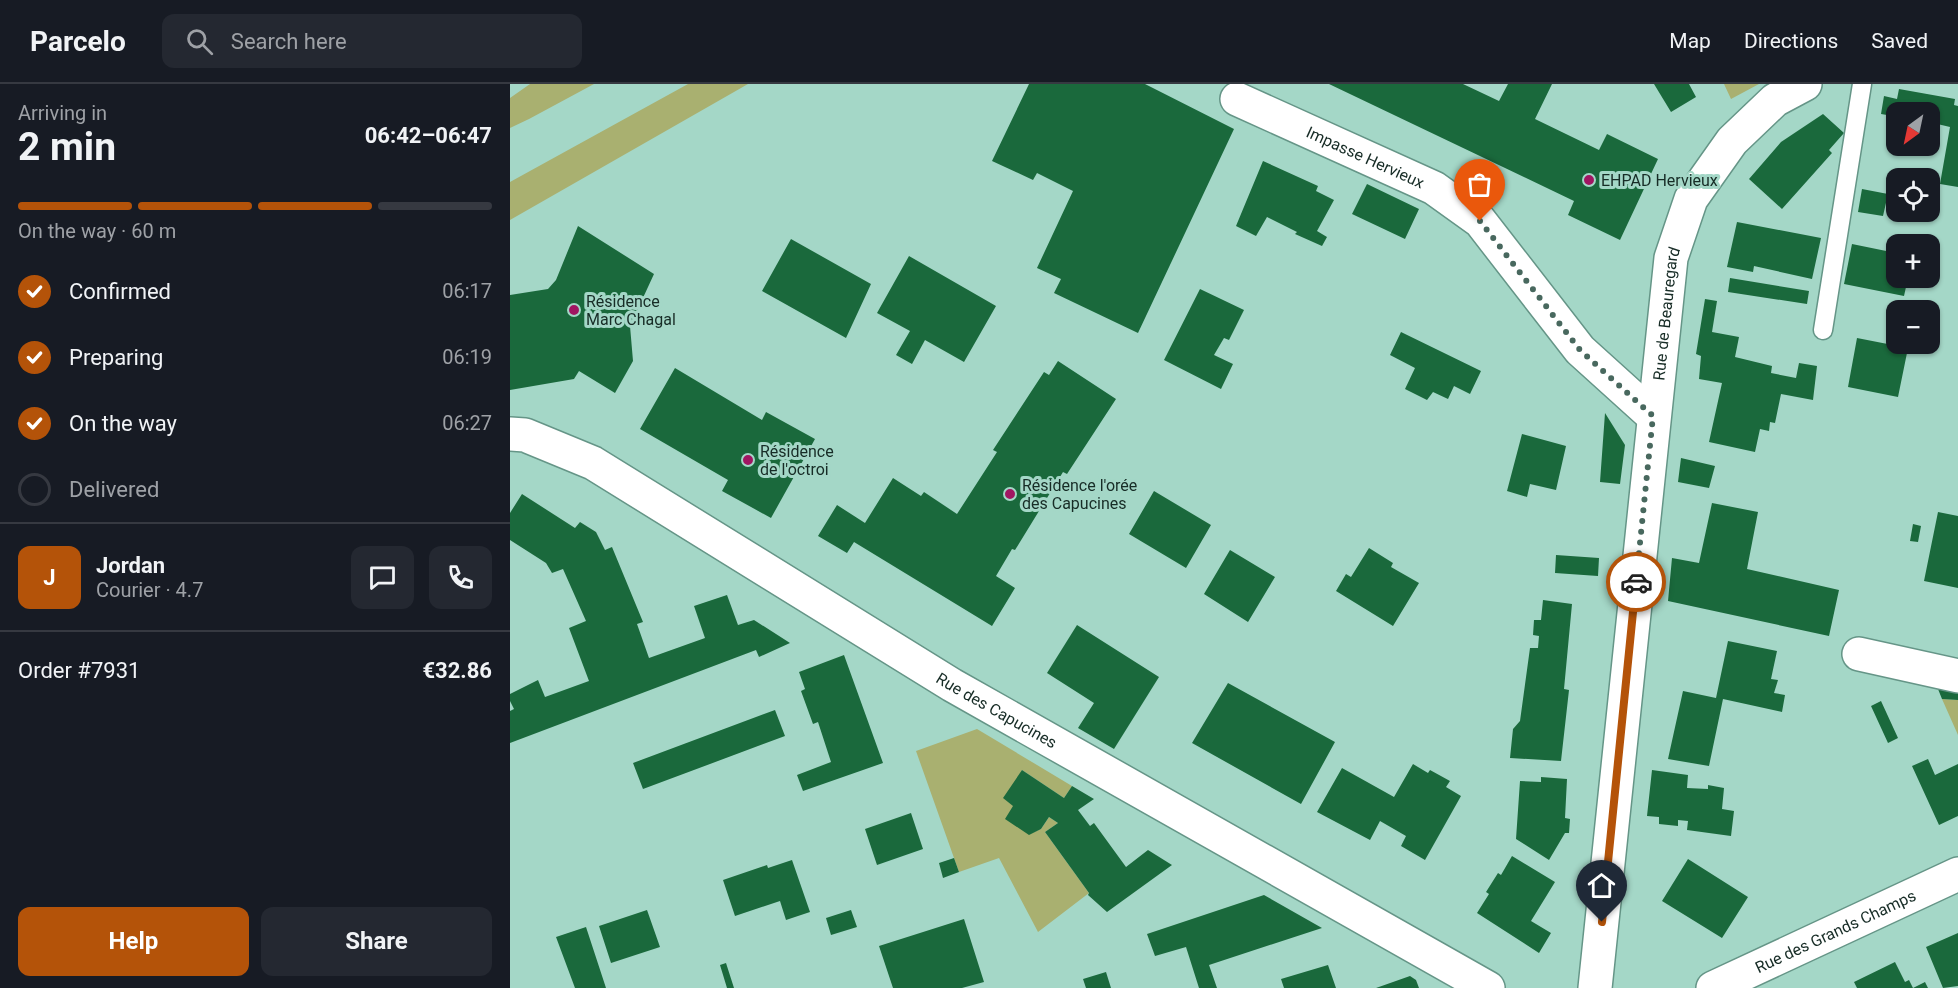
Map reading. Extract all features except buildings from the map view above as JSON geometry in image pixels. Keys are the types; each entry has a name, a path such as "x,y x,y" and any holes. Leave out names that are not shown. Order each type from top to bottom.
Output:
{"street":[{"name":"Rue de Beauregard","path":"1595,988 1671,258 1691,199 1732,141 1775,100 1806,84"},
{"name":"Impasse Hervieux","path":"1237,99 1434,188 1480,221 1580,350 1653,416"},
{"name":"Rue des Capucines","path":"510,434 534,438 593,463 952,685 1488,988"},
{"path":"1859,654 1958,676"},
{"name":"Rue des Grands Champs","path":"1713,988 1958,874"}],"lane":[{"path":"1823,330 1862,84"}],"green space":[{"path":"530,84 594,84 510,128 510,98"},
{"path":"688,84 748,84 510,220 510,182"},
{"path":"1724,84 1759,84 1731,99"},
{"path":"1942,699 1958,700 1958,735"},
{"path":"977,729 1072,786 1064,798 1022,770 1013,806 1029,834 1041,829 1049,817 1058,823 1045,832 1089,893 1038,932 999,858 959,872 916,751"}],"way so far":[{"path":"1480,221 1580,350 1653,416 1636,582"}],"place":[{"name":"EHPAD Hervieux","path":"1589,180"},
{"name":"Résidence Marc Chagal","path":"574,310"},
{"name":"Résidence de l'octroi","path":"748,460"},
{"name":"Résidence l'orée des Capucines","path":"1010,494"}],"route":[{"path":"1602,922 1636,582"}]}
